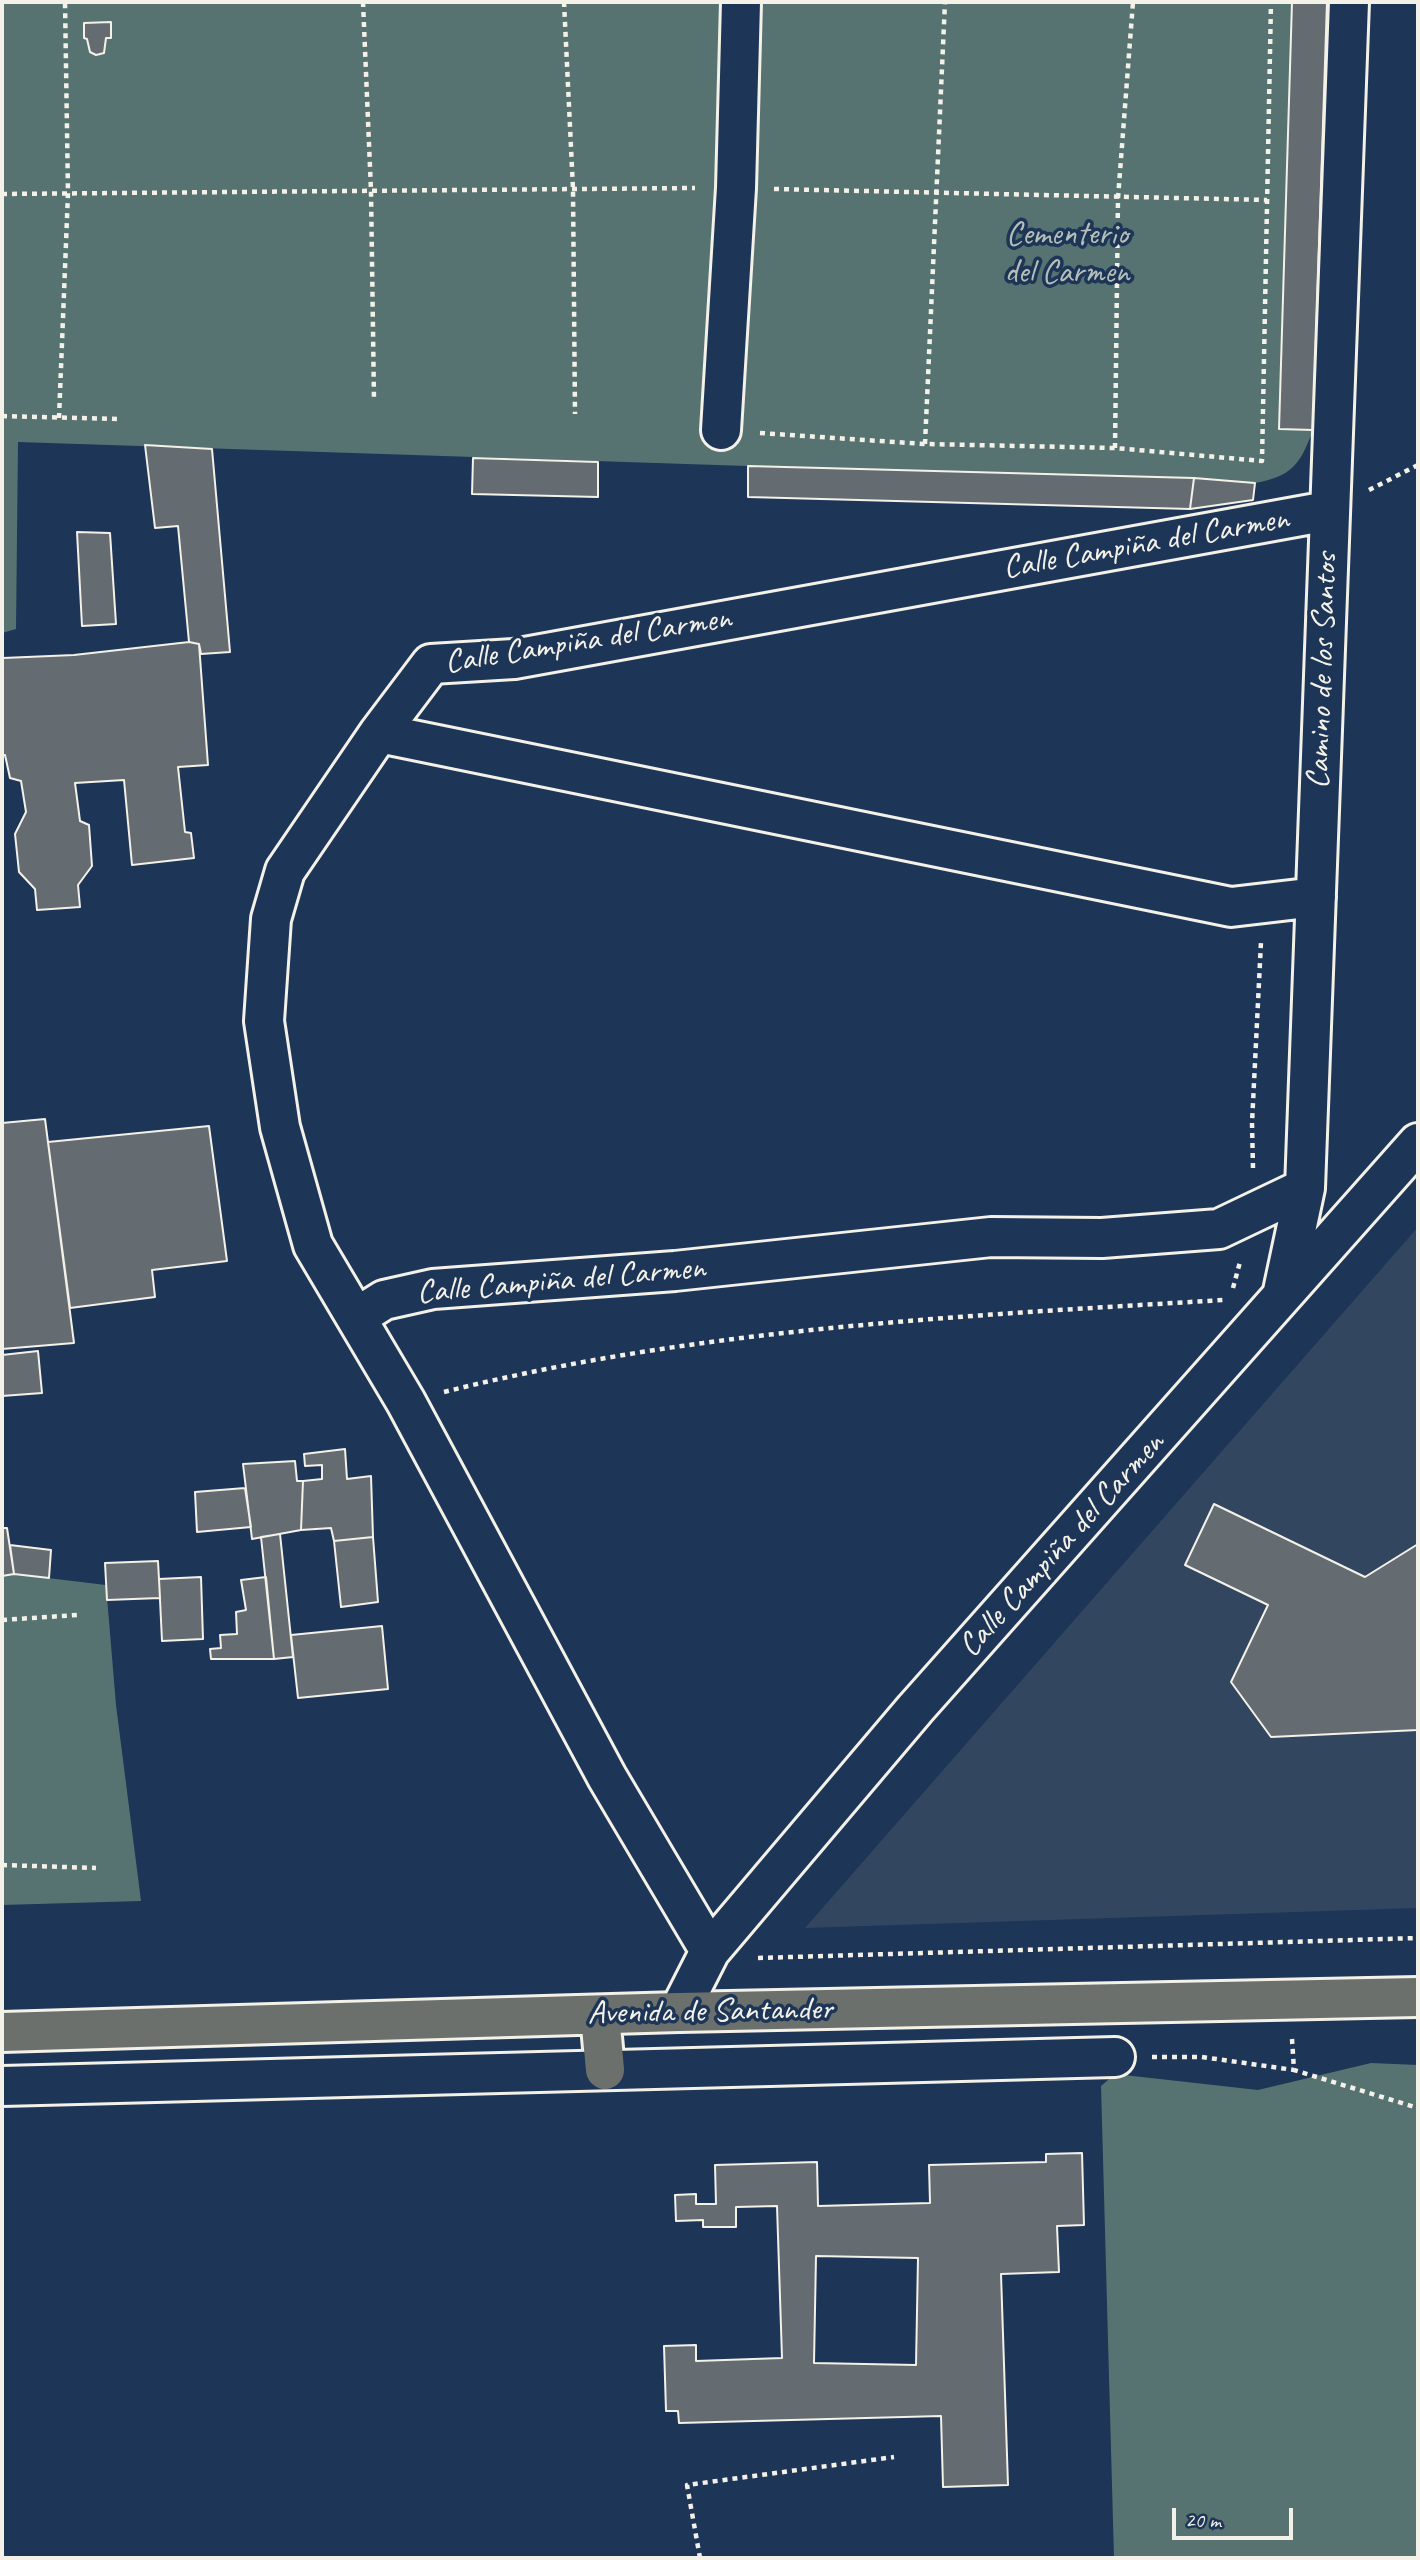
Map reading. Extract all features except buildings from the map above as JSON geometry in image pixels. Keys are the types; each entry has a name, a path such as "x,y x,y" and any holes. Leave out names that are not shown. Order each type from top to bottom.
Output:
{"main road":[{"name":"Avenida de Santander","path":"2,2032 678,2012 1418,1997"},
{"path":"600,2015 605,2070"}],"street":[{"path":"721,430 736,188 741,2"},
{"name":"Camino de los Santos","path":"1282,1297 1306,1188 1328,511 1349,2"},
{"name":"Calle Campiña del Carmen","path":"707,1956 607,1777 406,1402 313,1245 280,1127 264,1021 271,919 285,871 379,733 431,664 514,659 1328,511"},
{"path":"379,733 1231,907 1316,897"},
{"name":"Calle Campiña del Carmen","path":"678,2012 707,1956 915,1709 1418,1143"},
{"name":"Calle Campiña del Carmen","path":"357,1317 384,1300 433,1289 675,1271 991,1237 1102,1238 1219,1229 1306,1188"},
{"name":"Avenida de Santander","path":"2,2086 1115,2057"}],"path":[{"path":"59,418 68,193 65,2"},
{"path":"363,2 371,191 373,400"},
{"path":"564,2 573,189 575,414"},
{"path":"925,444 945,2"},
{"path":"1115,448 1118,198 1133,2"},
{"path":"721,430 925,444 1115,448 1262,461 1271,2"},
{"path":"2,194 736,188 1267,200"},
{"path":"2,416 121,419"},
{"path":"406,1402 494,1380 679,1346 881,1321 1230,1300 1254,1213 1252,1123 1264,903"},
{"path":"2,1620 76,1615"},
{"path":"2,1865 96,1868"},
{"path":"707,1956 1418,1938"},
{"path":"1290,2000 1294,2070"},
{"path":"1115,2057 1202,2057 1294,2070 1418,2108"},
{"path":"700,2558 687,2485 894,2457"}],"shaded area":[{"path":"1418,1227 1418,1908 805,1928"}],"green space":[{"name":"Cementerio del Carmen","path":"2,2 1327,2 1313,430 1304,452 1293,467 1278,477 1255,483 1253,500 1190,509 748,497 747,466 18,442 16,629 2,633"},
{"path":"14,1574 106,1585 116,1705 141,1901 2,1905 2,1576"},
{"path":"1371,2063 1418,2065 1418,2558 1114,2558 1101,2086 1115,2074 1258,2090"}]}
